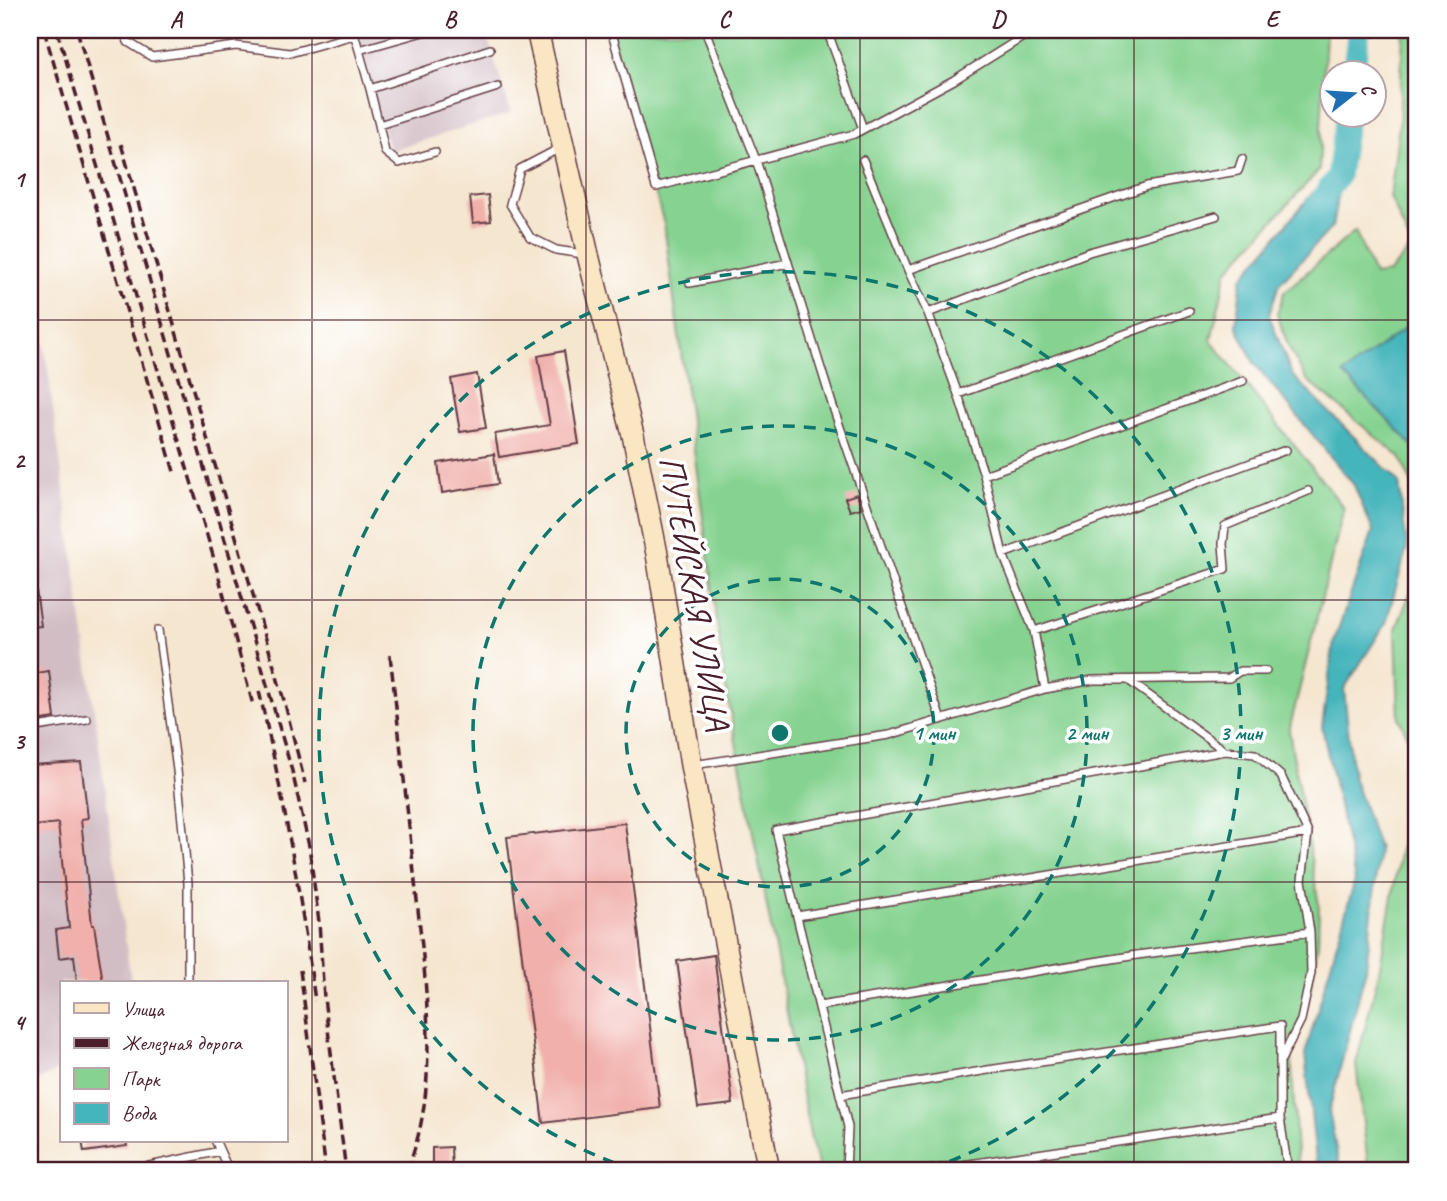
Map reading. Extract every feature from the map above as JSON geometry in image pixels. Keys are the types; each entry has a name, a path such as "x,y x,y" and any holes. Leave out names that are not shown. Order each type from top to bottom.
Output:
{"main road":[{"name":"ПУТЕЙСКАЯ УЛИЦА","path":"537,30 657,554 691,765 769,1171"}],"lane":[{"path":"124,30 128,42 152,57 236,46 290,52 354,33 385,152 399,163 435,152"},
{"path":"359,50 430,30"},
{"path":"611,30 656,187 854,134 954,80 1034,30"},
{"path":"705,30 756,160 833,407 941,720"},
{"path":"827,30 863,129"},
{"path":"370,89 490,49"},
{"path":"379,125 498,87"},
{"path":"564,146 520,169 510,204 530,237 556,250 588,255"},
{"path":"908,270 1147,186 1238,171 1242,159"},
{"path":"863,160 928,313 958,394 984,475 1003,554 1034,631 1045,689"},
{"path":"928,313 1090,252 1216,216"},
{"path":"690,282 788,263"},
{"path":"958,394 1189,311"},
{"path":"984,475 1243,381"},
{"path":"1003,554 1286,450"},
{"path":"1034,631 1225,569 1225,526 1308,491"},
{"path":"158,630 177,770 188,883 188,981"},
{"path":"691,765 889,735 1045,689 1093,680 1229,678 1240,671 1266,671"},
{"path":"1128,680 1225,751"},
{"path":"30,728 87,719"},
{"path":"846,1171 848,1127 776,830 1225,751 1255,754 1281,776 1308,834 1302,880 1310,932 1311,973 1301,1020 1280,1063"},
{"path":"797,916 1308,834"},
{"path":"819,1006 1124,957 1310,932"},
{"path":"841,1096 988,1069 1280,1026 1280,1118 1288,1171"},
{"path":"922,1171 1280,1118"},
{"path":"216,1142 229,1171"},
{"path":"127,1171 220,1151"}],"shaded area":[{"path":"352,30 485,30 511,113 390,151"},
{"path":"30,239 131,981 60,981 60,1070 37,1081 30,1089"}],"green space":[{"path":"610,30 1326,30 1324,60 1318,60 1318,130 1321,130 1319,170 1227,271 1211,340 1344,508 1289,731 1319,905 1318,944 1308,1001 1291,1052 1298,1171 820,1171 811,1140 725,684 664,224"},
{"path":"1403,30 1417,30 1417,495 1400,457 1306,379 1289,348 1277,314 1284,292 1355,231 1374,275 1389,273 1412,247 1390,197 1399,125"},
{"path":"1417,560 1417,757 1399,718 1396,629 1411,591"},
{"path":"1417,792 1417,1171 1373,1171 1368,1164 1356,1064 1379,972 1406,815"}],"water":[{"path":"1326,177 1339,188 1332,227 1279,284 1269,315 1292,375 1399,482 1407,548 1386,623 1344,689 1353,777 1379,849 1366,969 1329,1111 1340,1171 1317,1171 1305,1054 1355,880 1322,727 1334,641 1373,531 1354,485 1254,363 1236,325 1242,278"},
{"path":"1417,319 1417,454 1414,447 1343,374"}],"building":[{"path":"488,195 491,221 473,223 470,197"},
{"path":"564,351 579,444 499,457 495,434 550,425 538,356"},
{"path":"477,374 486,428 460,432 451,379"},
{"path":"494,454 498,484 442,493 438,463"},
{"path":"857,494 861,508 850,511 845,498"},
{"path":"30,590 36,590 41,626 30,627"},
{"path":"49,671 55,718 30,722 30,674"},
{"path":"81,762 88,818 81,819 92,925 103,981 77,981 74,956 59,958 56,930 69,928 58,823 34,826 30,765"},
{"path":"625,823 660,1108 543,1123 507,837"},
{"path":"714,955 733,1104 698,1108 677,961"},
{"path":"82,1142 126,1142 127,1146 84,1152"},
{"path":"451,1147 452,1171 432,1171 432,1148"}],"waterway":[{"path":"1355,60 1359,30"},
{"path":"1317,206 1338,176 1345,130"}],"railway":[{"path":"44,30 175,475"},
{"path":"57,30 214,559 253,705"},
{"path":"77,30 292,771 309,846 319,922 324,998 346,1171"},
{"path":"121,144 285,704 305,783"},
{"path":"390,655 423,952 428,1028 424,1103 417,1139 406,1171"},
{"path":"259,691 291,846 315,1001"},
{"path":"300,970 326,1171"}]}
